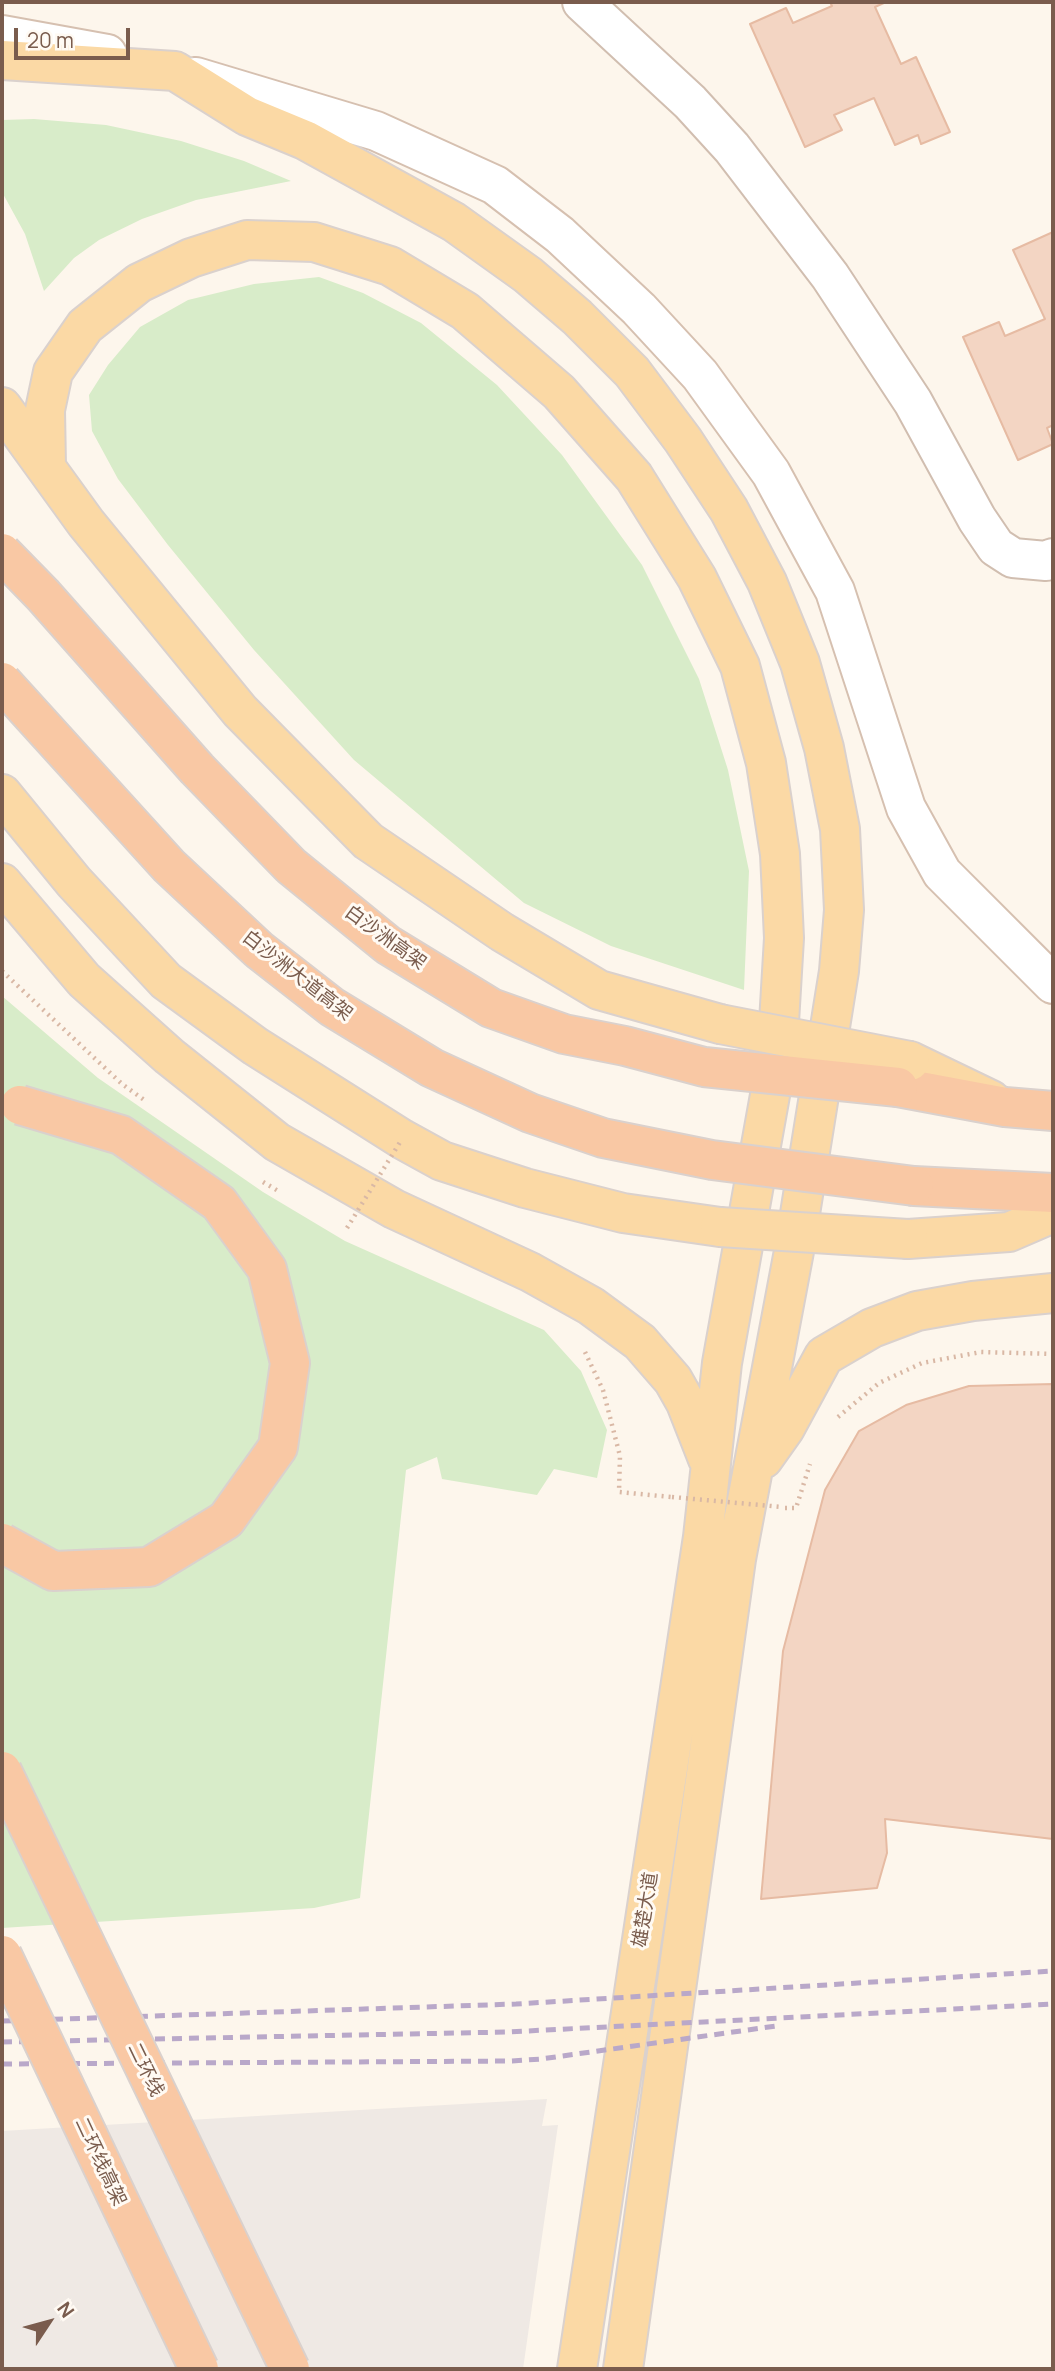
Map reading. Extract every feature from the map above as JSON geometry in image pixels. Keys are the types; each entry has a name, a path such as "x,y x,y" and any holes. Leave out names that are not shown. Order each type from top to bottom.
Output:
{"highway":[{"path":"2,546 43,595"},
{"name":"白沙洲高架","path":"2,553 43,595 197,769 291,866 388,945 491,1008 564,1034 625,1046 704,1067 904,1074 1005,1107 1053,1111"},
{"name":"白沙洲大道高架","path":"2,682 169,866 259,950 332,1007 432,1068 530,1113 603,1138 712,1160 914,1186 1053,1193"},
{"path":"2,1102 121,1135 219,1203 267,1269 290,1363 278,1447 226,1520 149,1567 53,1571 2,1543"},
{"name":"二环线","path":"2,1771 290,2369"},
{"name":"二环线高架","path":"2,1955 199,2369"}],"main road":[{"path":"582,2 690,102 732,148 822,266 913,402 977,519 996,547 1013,558 1046,561 1053,558"},
{"path":"2,35 94,51 175,71 376,131 495,185 560,235 639,309 699,375 771,473 835,591 906,808 942,873 1053,984"},
{"path":"2,60 175,71"},
{"name":"雄楚大道","path":"175,71 247,116 305,140 454,222 528,275 577,317 632,372 683,440 729,510 767,582 800,663 824,748 840,829 844,910 839,971 800,1211 736,1559 623,2369"},
{"name":"雄楚大道","path":"46,467 45,410 52,373 85,326 139,283 191,258 247,240 314,242 390,266 465,311 559,392 634,477 697,578 740,666 766,763 779,854 784,938 777,1056 728,1326 703,1537 577,2369"},
{"path":"2,407 86,523 240,710 368,841 502,932 598,990 904,1074"},
{"path":"2,794 74,882 166,981 256,1046 402,1139 442,1161 525,1188 623,1213 720,1227 908,1239 1009,1232 1053,1213"},
{"path":"2,883 84,980 169,1056 277,1142 394,1209 530,1272 591,1306 640,1342 673,1380 711,1458"},
{"path":"754,1472 785,1428 824,1356 872,1328 917,1311 973,1301 1053,1293"}],"path":[{"path":"347,1228 402,1139"},
{"path":"832,1427 838,1417 879,1382 922,1363 981,1352 1053,1354"},
{"path":"619,1492 796,1508 812,1458"}],"shaded area":[{"path":"547,2099 542,2126 558,2125 523,2369 2,2369 2,2131"}],"green space":[{"path":"34,119 106,125 181,141 244,161 291,181 196,200 142,219 99,240 74,258 44,291 25,234 2,192 2,120"},
{"path":"319,277 363,293 421,323 497,385 562,455 642,565 699,679 728,770 749,871 744,990 611,946 524,903 354,760 254,650 118,479 92,431 89,395 108,365 140,327 188,300 254,284"},
{"path":"2,996 98,1078 263,1192 345,1241 544,1330 581,1371 607,1430 597,1478 554,1469 537,1495 442,1479 437,1457 406,1470 360,1898 314,1908 2,1928"}],"building":[{"path":"830,2 886,2 875,7 901,64 916,57 950,132 921,144 918,135 895,145 874,98 834,115 842,130 805,147 750,24 786,8 793,23 832,6"},
{"path":"1053,232 1053,425 1047,428 1053,444 1018,460 963,337 999,322 1005,336 1045,319 1013,250"},
{"path":"1053,1384 1053,1839 885,1819 887,1853 877,1888 761,1899 783,1651 825,1490 859,1431 906,1405 969,1386"}],"railway":[{"path":"2,2021 516,2004 1053,1971"},
{"path":"2,2042 507,2032 1053,2004"},
{"path":"2,2064 512,2061 776,2026"}]}
